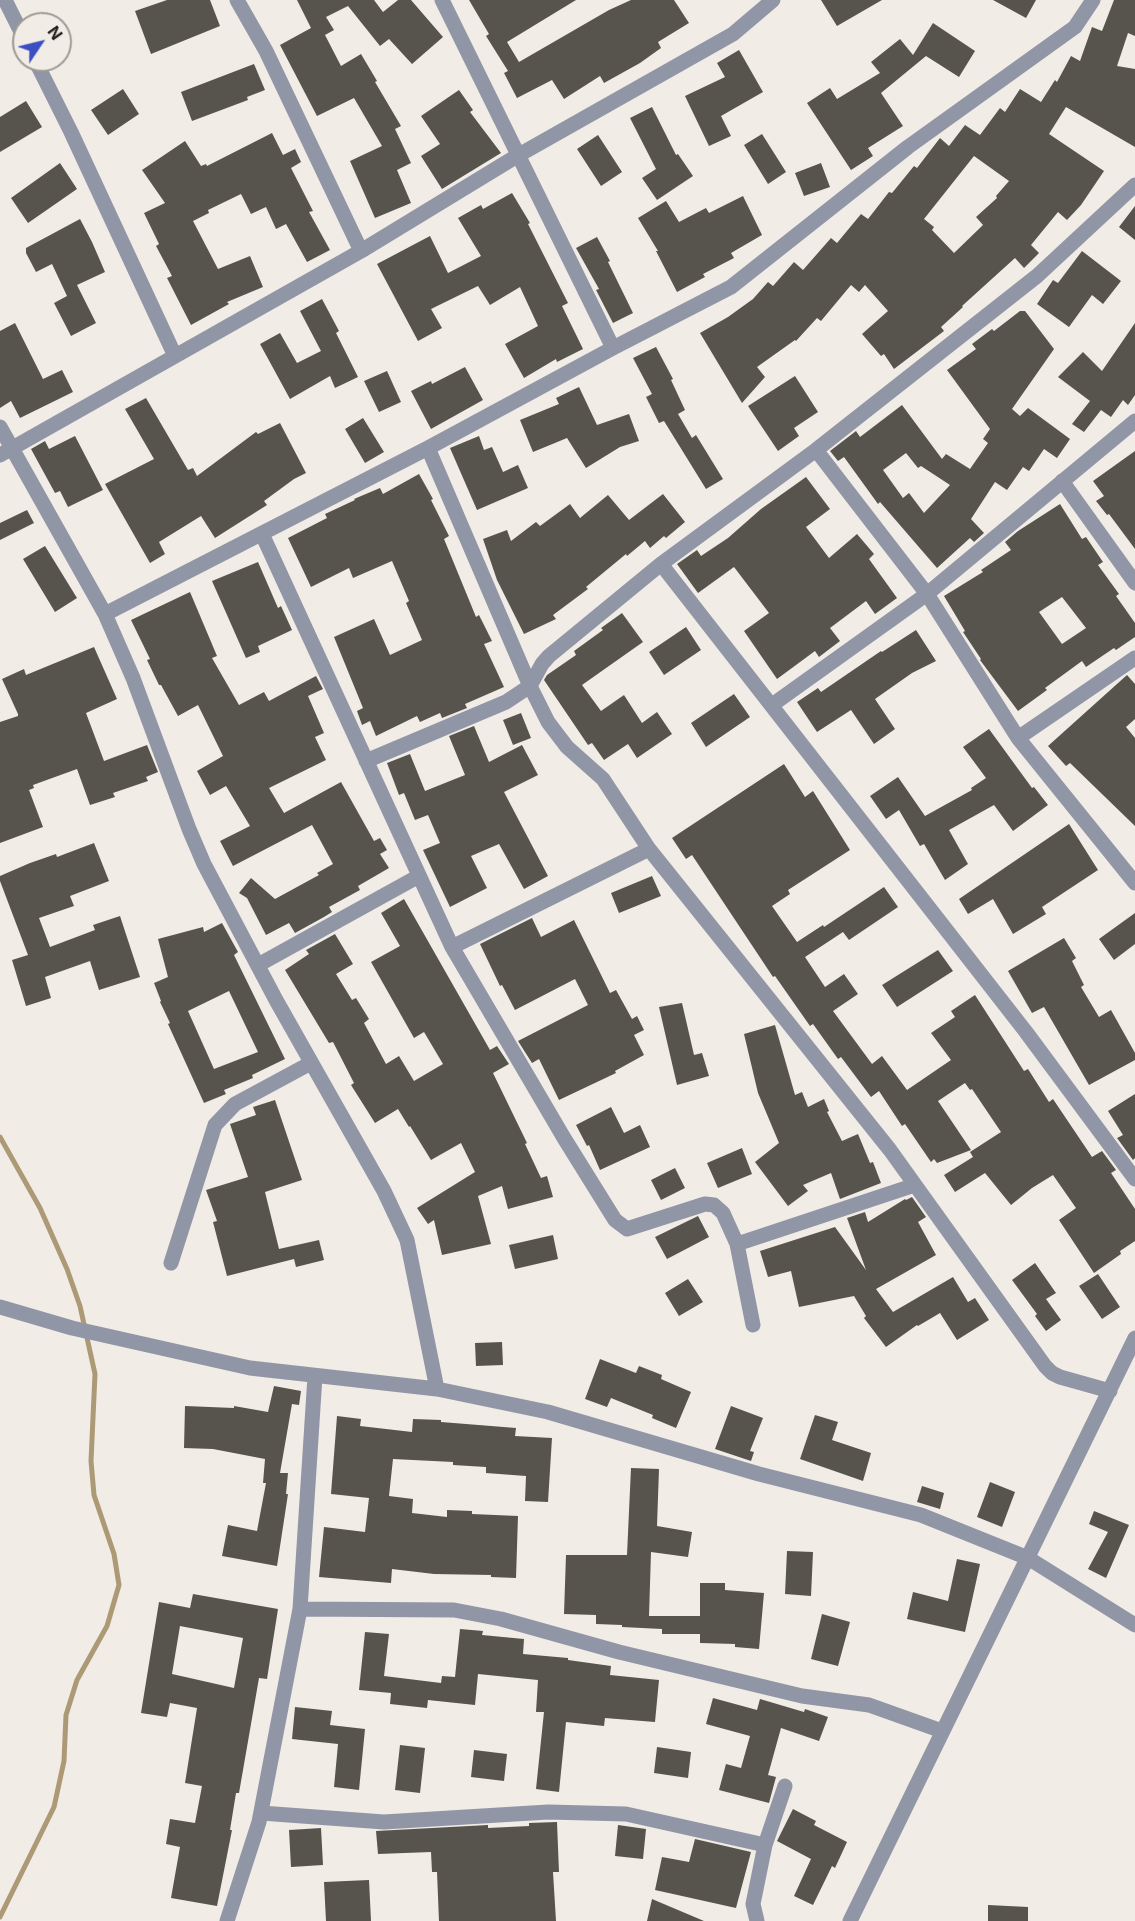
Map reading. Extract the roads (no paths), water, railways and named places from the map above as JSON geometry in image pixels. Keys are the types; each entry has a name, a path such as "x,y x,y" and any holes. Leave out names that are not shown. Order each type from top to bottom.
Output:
{"street":[{"path":"5,0 12,14"},
{"path":"237,0 266,51 361,251"},
{"path":"442,0 613,348"},
{"path":"6,452 361,251 517,156 733,34 774,0"},
{"path":"105,614 428,448 731,287 908,147 1075,27 1093,0"},
{"path":"41,72 175,356"},
{"path":"366,760 506,702 530,686 549,656 661,564 816,450 1037,276 1135,185"},
{"path":"772,705 927,594 1135,421"},
{"path":"0,427 6,452 105,614 133,678 192,838 204,864 311,1064 384,1191 407,1240 437,1389"},
{"path":"428,448 530,686 548,722 567,747 603,779 649,849 890,1150 1052,1373 1110,1391"},
{"path":"816,450 927,594 1018,738 1135,883"},
{"path":"1062,481 1135,583"},
{"path":"262,534 452,947 615,1221 627,1229 705,1204 714,1205 723,1213 737,1244 753,1325"},
{"path":"661,564 1026,1032 1135,1179"},
{"path":"1018,738 1135,658"},
{"path":"452,947 649,849"},
{"path":"258,965 419,876"},
{"path":"171,1263 214,1125 235,1104 311,1064"},
{"path":"737,1244 915,1185"},
{"path":"0,1307 72,1328 250,1368 437,1389 548,1412 759,1474 921,1515 1028,1558 1135,1625"},
{"path":"850,1921 1135,1338"},
{"path":"227,1921 261,1814 300,1609 315,1376"},
{"path":"300,1609 454,1610 501,1619 619,1653 790,1694 869,1705 942,1731"},
{"path":"757,1921 753,1904 765,1845 785,1785"},
{"path":"261,1814 384,1822 548,1812 626,1814 765,1845"}],"waterway":[{"path":"0,1137 40,1208 67,1269 80,1306 95,1374 91,1461 94,1495 114,1554 119,1585 107,1626 77,1680 66,1715 64,1761 54,1807 0,1917"}]}
